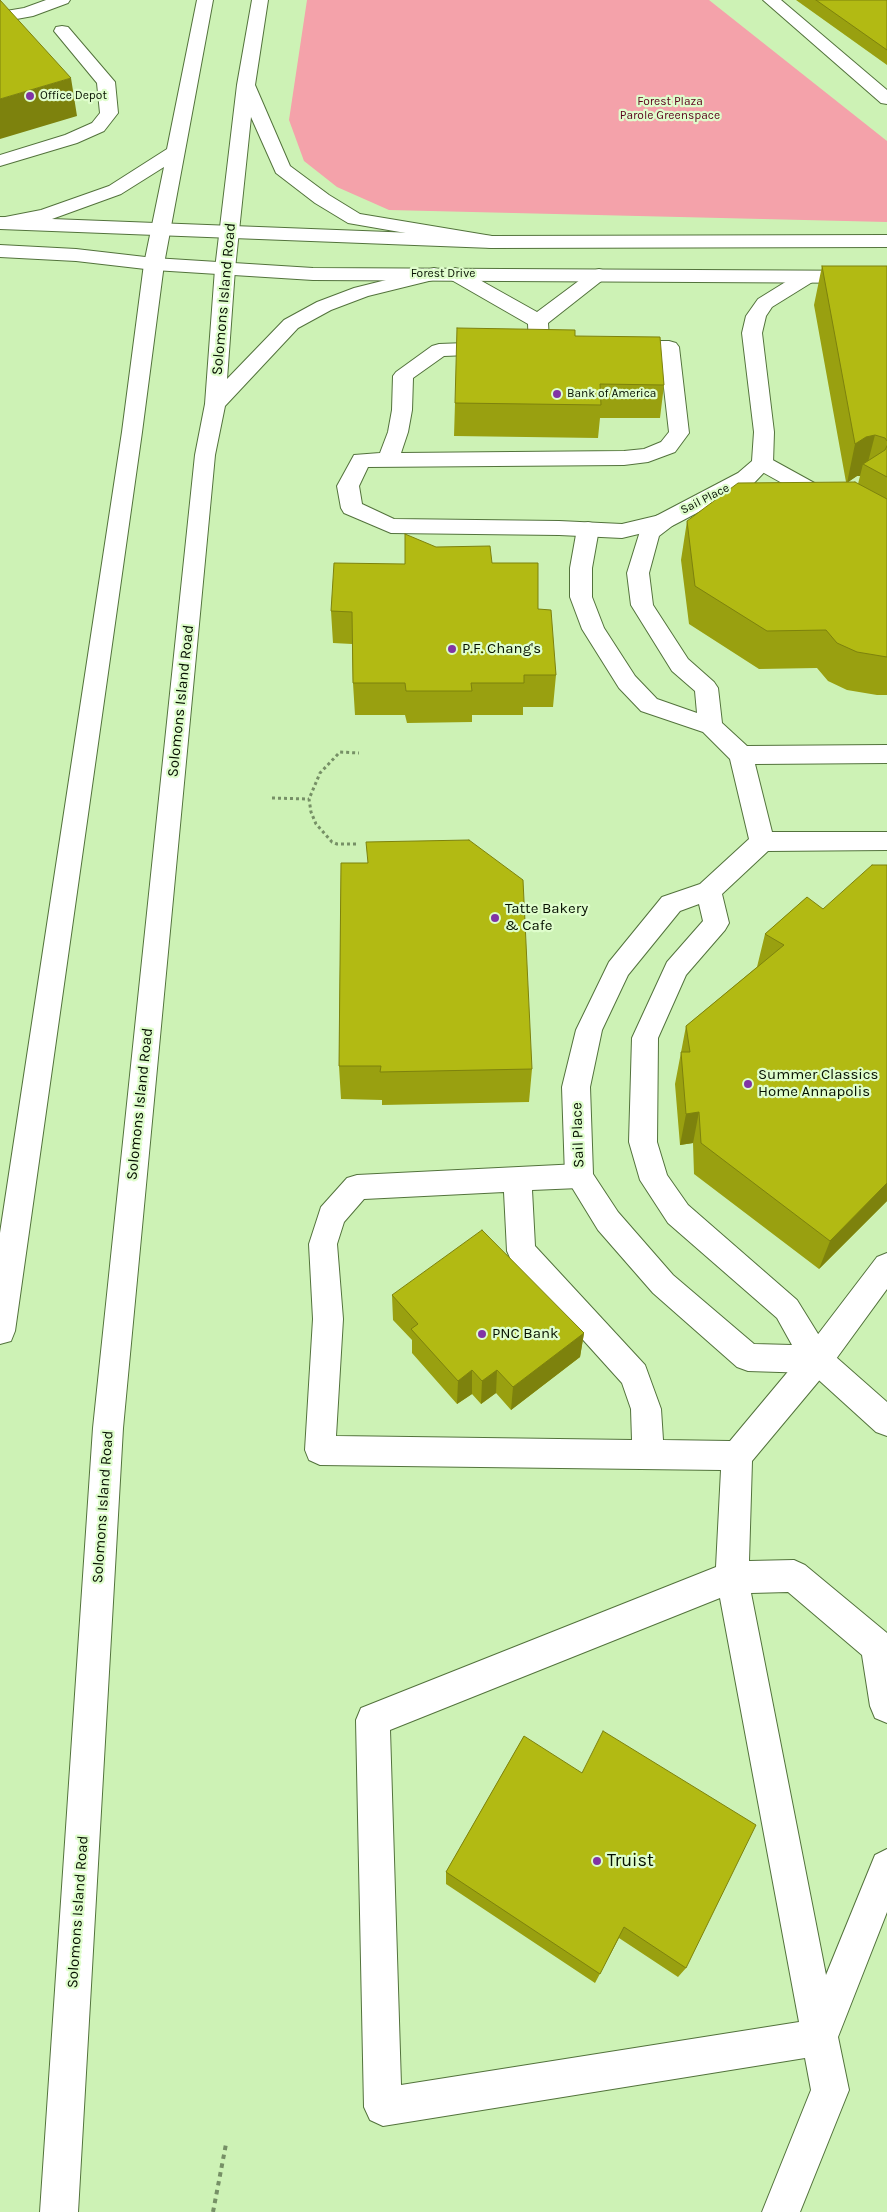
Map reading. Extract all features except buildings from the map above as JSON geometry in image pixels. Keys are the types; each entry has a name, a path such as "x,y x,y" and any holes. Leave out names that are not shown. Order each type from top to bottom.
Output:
{"main road":[{"path":"0,17 27,12 62,0"},
{"path":"0,1331 130,442 154,264 205,0"},
{"name":"Solomons Island Road","path":"59,2212 108,1428 205,456 215,404 225,268 246,85 260,0"},
{"path":"771,0 887,99"},
{"path":"0,161 71,139 98,127 109,113 106,82 62,31"},
{"path":"246,85 282,169 322,200 355,219 492,242"},
{"path":"1,223 45,215 115,190 175,152"},
{"path":"1,223 492,242 887,241"},
{"name":"Forest Drive","path":"0,251 76,255 154,264 313,274 887,277"},
{"path":"215,404 291,324 324,306 361,292 434,274"},
{"path":"455,274 538,321"},
{"path":"524,347 538,321 599,275"},
{"path":"807,277 766,303 756,316 752,333 764,432 762,463 842,498 887,532"},
{"path":"388,459 398,432 402,410 403,376 439,350 575,346"},
{"path":"602,346 669,347 679,433 668,447 648,455 624,458 361,460 348,486 352,508 391,526 622,531 664,520"},
{"name":"Sail Place","path":"711,726 706,688 680,665 642,605 638,573 649,533 664,520 746,478 762,463"},
{"path":"588,529 581,568 581,597 593,629 627,682 649,705 711,726 741,755 762,842 887,841"},
{"path":"741,755 887,754"},
{"name":"Sail Place","path":"762,842 710,891 671,904 618,970 589,1030 576,1087 579,1176 608,1221 663,1284 748,1357 817,1360"},
{"path":"710,891 716,923 676,969 645,1038 643,1142 654,1180 678,1214 787,1308 817,1360 887,1422"},
{"path":"579,1176 358,1187 331,1216 323,1244 328,1319 320,1450 737,1456"},
{"path":"517,1179 521,1251 634,1375 646,1409 648,1454"},
{"path":"781,2212 830,2090 732,1577 737,1456 817,1360 887,1266"},
{"path":"820,2037 382,2107 373,1720 732,1577 794,1576 877,1646 887,1706"},
{"path":"820,2037 887,1866"}],"path":[{"path":"356,844 337,844 326,836 316,824 311,812 309,799 320,773 340,752 359,753"},
{"path":"272,798 309,799"},
{"path":"213,2212 226,2144"}],"green space":[{"name":"Forest Plaza Parole Greenspace","path":"307,0 709,0 887,141 887,222 389,210 337,187 304,161 289,120"}],"place":[{"name":"Office Depot","path":"30,96"},
{"name":"Bank of America","path":"557,394"},
{"name":"P.F. Chang's","path":"452,649"},
{"name":"Tatte Bakery & Cafe","path":"495,918"},
{"name":"Summer Classics Home Annapolis","path":"748,1084"},
{"name":"PNC Bank","path":"482,1334"},
{"name":"Truist","path":"597,1861"}]}
